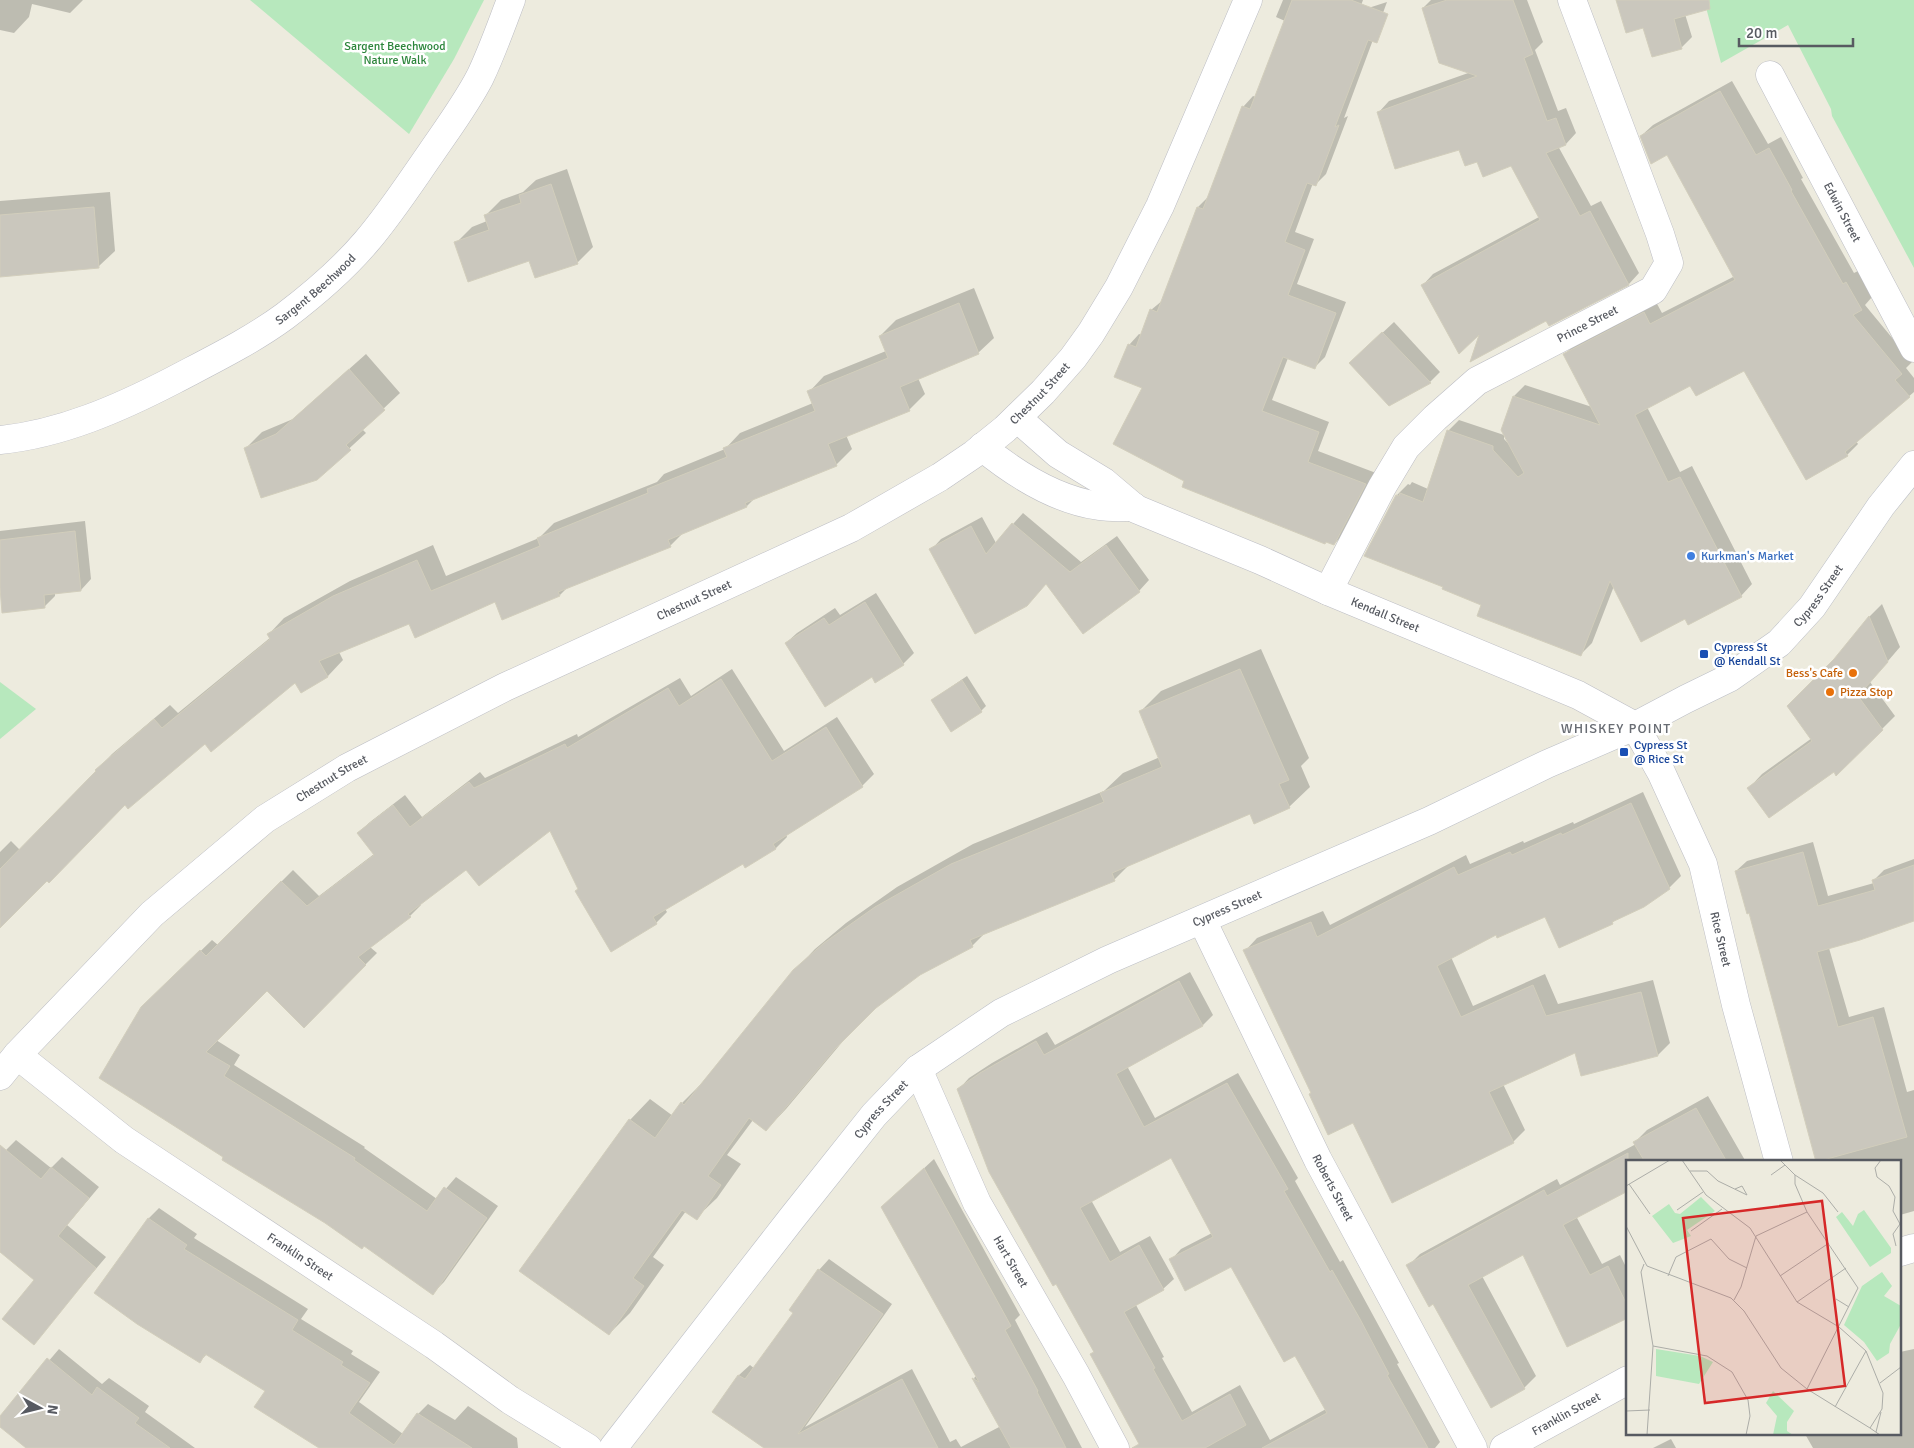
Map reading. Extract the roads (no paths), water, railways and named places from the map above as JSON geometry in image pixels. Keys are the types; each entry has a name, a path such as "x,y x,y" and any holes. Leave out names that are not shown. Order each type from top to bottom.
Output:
{"street":[{"name":"Sargent Beechwood","path":"0,440 42,433 65,426 125,404 163,386 250,339 285,315 320,286 366,242 397,202 447,130 480,77 511,0"},
{"name":"Chestnut Street","path":"0,1076 17,1055 152,914 265,819 347,768 505,687 851,528 933,481 982,448 1017,418 1073,358 1091,334 1120,287 1160,206 1248,0"},
{"name":"Prince Street","path":"1328,592 1382,487 1406,447 1434,418 1477,381 1653,290 1669,264 1660,234 1572,0"},
{"name":"Edwin Street","path":"1770,75 1914,348"},
{"name":"Kendall Street","path":"1017,418 1066,460 1104,482 1134,507 1260,560 1328,592 1578,695 1635,726"},
{"name":"Kendall Street","path":"982,448 1018,473 1062,495 1098,506 1134,507"},
{"name":"Cypress Street","path":"613,1448 868,1122 918,1069 1001,1013 1108,960 1411,830 1547,764 1635,726 1729,678 1779,643 1812,607 1881,506 1914,465"},
{"name":"Rice Street","path":"1635,726 1661,772 1703,864 1736,1005 1778,1160"},
{"name":"Roberts Street","path":"1202,920 1318,1160 1473,1448"},
{"name":"Franklin Street","path":"17,1055 124,1140 434,1345 510,1400 588,1448"},
{"name":"Hart Street","path":"918,1069 977,1203 1076,1375 1115,1448"},
{"name":"Franklin Street","path":"1504,1448 1626,1381"}],"place":[{"name":"Kurkman's Market","path":"1691,556"},
{"name":"Cypress St @ Kendall St","path":"1704,654"},
{"name":"Bess's Cafe","path":"1853,673"},
{"name":"Pizza Stop","path":"1830,692"},
{"name":"Cypress St @ Rice St","path":"1624,752"}],"district":[{"name":"WHISKEY POINT","path":"1616,728"}],"park label":[{"name":"Sargent Beechwood Nature Walk","path":"395,53"}]}
